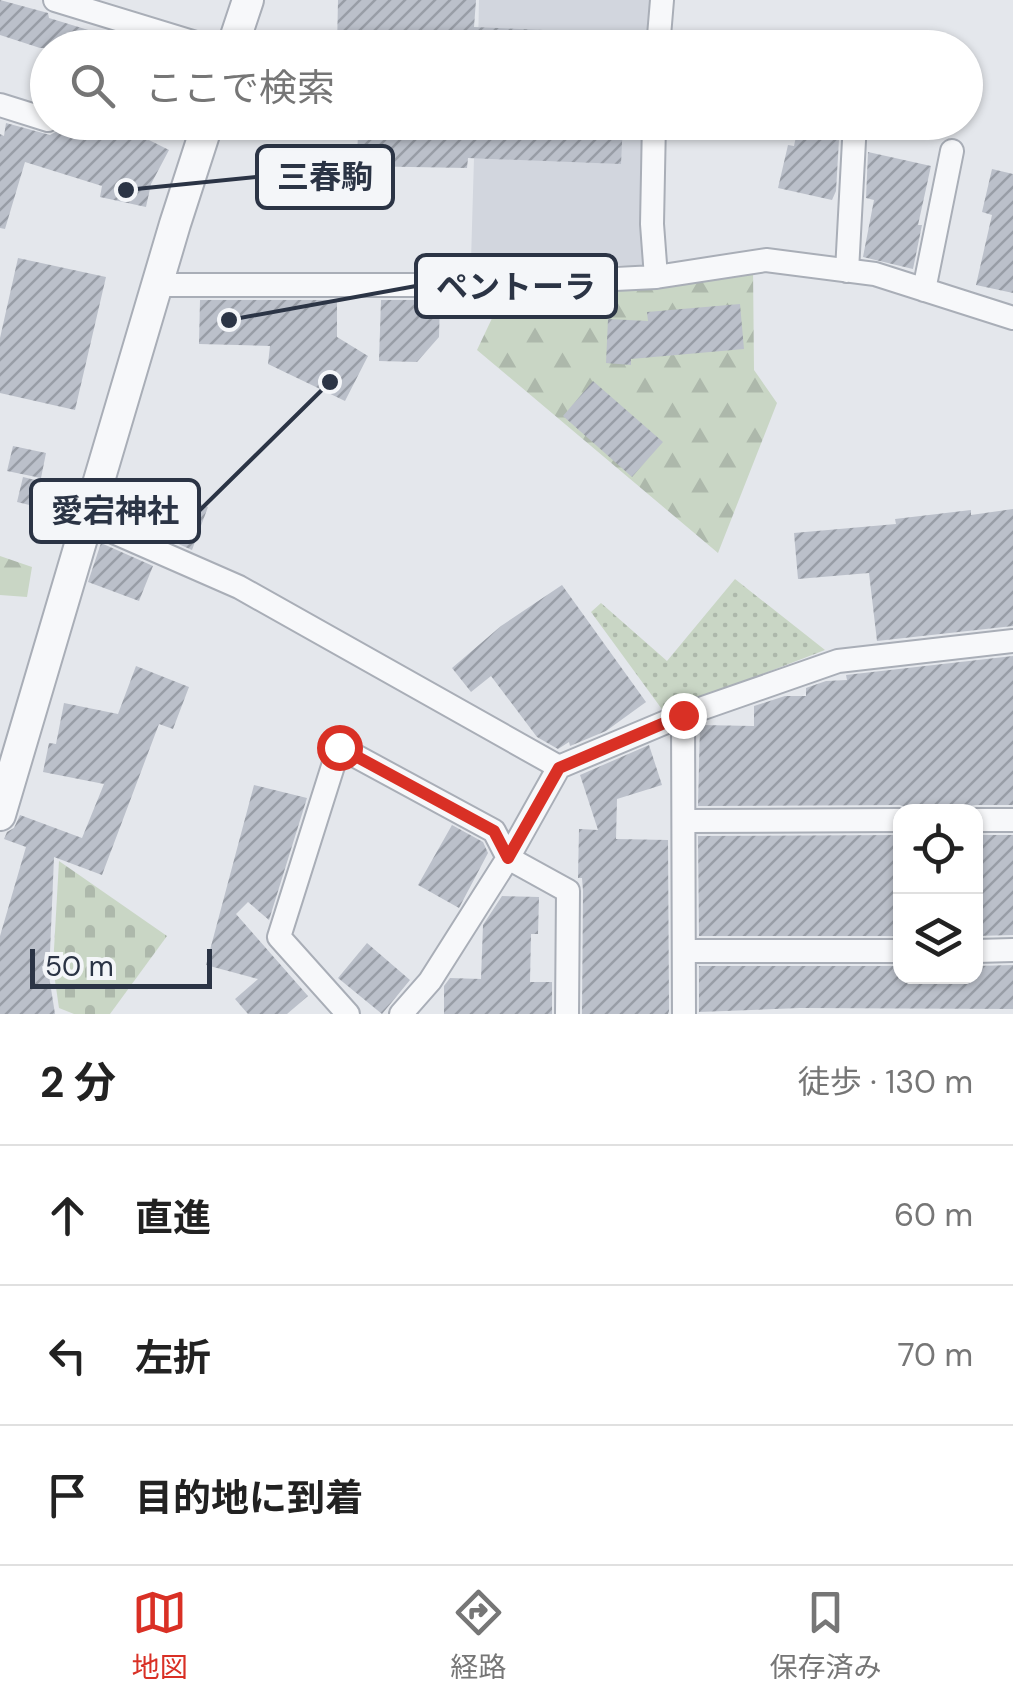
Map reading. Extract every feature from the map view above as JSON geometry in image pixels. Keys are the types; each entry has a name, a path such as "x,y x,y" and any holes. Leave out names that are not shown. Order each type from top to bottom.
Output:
{"street":[{"path":"55,0 153,30"},
{"path":"238,30 248,0"},
{"path":"660,30 662,0"},
{"path":"0,105 30,114"},
{"path":"0,815 202,140"},
{"path":"654,140 652,224 656,276"},
{"path":"847,270 854,140"},
{"path":"924,290 952,151"},
{"path":"156,286 491,285 656,276 766,260 875,274 1013,318"},
{"path":"86,520 239,587 559,768"},
{"path":"401,1014 430,981 559,768 683,715 838,661 1013,640"},
{"path":"683,715 684,1014"},
{"path":"348,1014 278,937 339,747 494,831 508,858 568,890 567,1014"},
{"path":"685,821 893,820"},
{"path":"983,820 1013,820"},
{"path":"983,950 1013,950"},
{"path":"684,951 893,951"}],"shaded area":[{"path":"479,0 651,0 650,30 478,30"},
{"path":"475,140 647,140 643,266 471,261"}],"green space":[{"path":"753,268 754,370 777,403 718,553 477,350 504,293"},
{"path":"0,556 32,567 27,597 0,595"},
{"path":"735,579 825,650 664,712 591,612 601,603 667,661"},
{"path":"59,861 167,936 110,1014 74,1014 59,1008 53,967"}],"building":[{"path":"0,0 48,13 49,18 88,30 30,30 30,45 0,35"},
{"path":"338,0 476,0 474,27 544,30 337,30"},
{"path":"6,123 30,130 30,140 149,140 169,150 151,184 146,207 100,197 102,186 25,162 5,229 0,228 0,134 4,136"},
{"path":"358,140 622,140 621,164 468,158 467,168 356,166"},
{"path":"795,140 839,140 832,200 778,188 788,145 794,146"},
{"path":"868,152 931,166 913,269 863,257 874,200 866,198"},
{"path":"992,169 1013,174 1013,293 976,285 992,215 982,212"},
{"path":"18,258 106,277 75,410 0,393 0,338"},
{"path":"200,300 337,300 337,337 368,356 345,401 268,364 270,346 199,344"},
{"path":"381,300 440,300 439,337 417,362 379,361"},
{"path":"740,304 744,349 631,359 631,365 606,363 608,319 648,321 647,312"},
{"path":"593,381 663,442 632,477 563,416"},
{"path":"13,446 46,453 41,478 7,471"},
{"path":"23,477 56,485 50,510 17,502"},
{"path":"155,487 208,507 192,550 140,527"},
{"path":"1013,509 1013,626 877,641 869,573 798,579 794,533 896,524 895,519 971,510 971,515"},
{"path":"101,543 153,566 139,601 88,582"},
{"path":"562,585 646,702 606,731 558,749 537,737 491,676 471,692 452,668 501,626"},
{"path":"1013,656 1013,805 698,806 700,725 754,726 754,706 785,696 806,696 806,688 826,681 847,680 846,675"},
{"path":"136,666 189,687 173,729 159,724 102,875 54,857 49,976 55,1014 0,1014 0,936 26,847 4,839 20,815 82,838 104,784 43,772 49,743 56,744 64,703 118,714"},
{"path":"649,745 662,785 617,799 616,839 668,840 669,1011 582,1014 579,829 598,830 580,775"},
{"path":"254,785 307,798 269,920 248,902 236,914 308,996 287,1014 248,1014 235,999 258,979 206,965"},
{"path":"452,825 483,842 488,853 459,908 418,885"},
{"path":"893,835 893,936 699,936 698,836"},
{"path":"983,835 1013,835 1013,935 983,936"},
{"path":"502,896 539,897 538,934 531,934 530,982 552,982 552,1014 444,1014 444,986 450,978 481,979 483,925"},
{"path":"367,943 410,980 382,1014 338,978"},
{"path":"1013,965 1013,1009 800,1008 699,1012 699,966 893,966 893,984 983,984 983,966"}],"place":[{"name":"三春駒","path":"126,190"},
{"name":"ペントーラ","path":"229,320"},
{"name":"愛宕神社","path":"330,382"}],"route":[{"path":"339,747 494,831 508,858 559,768 683,715"}]}
